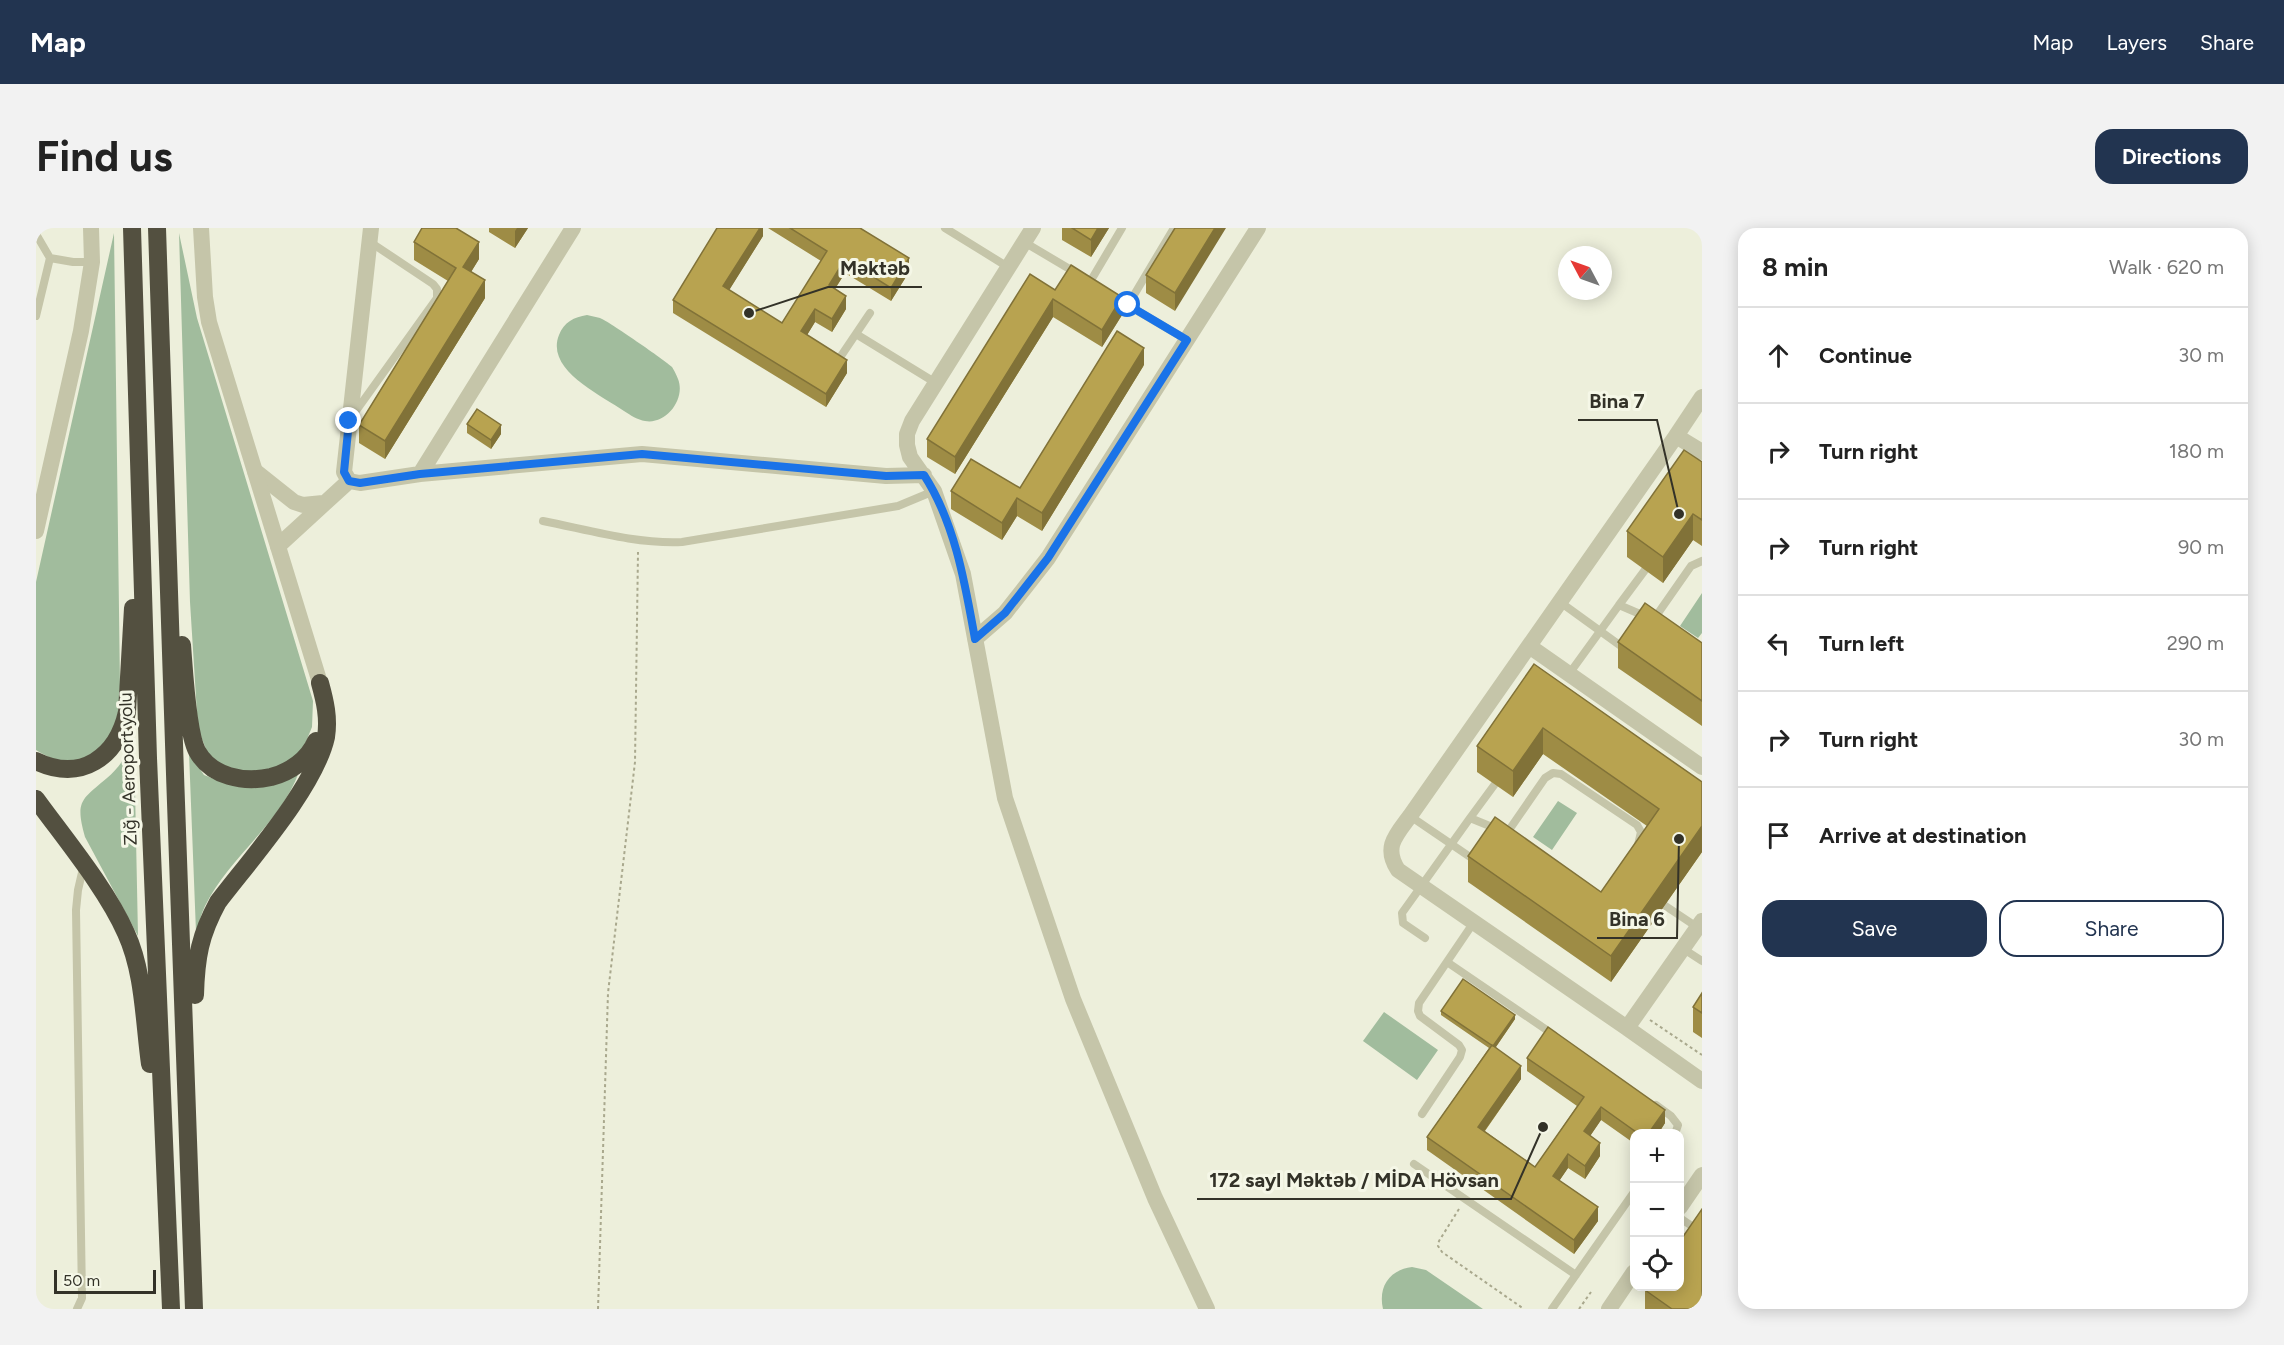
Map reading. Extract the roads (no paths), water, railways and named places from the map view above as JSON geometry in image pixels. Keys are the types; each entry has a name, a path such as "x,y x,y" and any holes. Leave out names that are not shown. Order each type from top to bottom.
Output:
{"highway":[{"name":"Zığ - Aeroport yolu","path":"132,228 171,1309"},
{"path":"156,228 194,1309"},
{"path":"36,761 57,768 71,769 85,766 98,761 108,752 117,742 123,729 127,712 140,489"},
{"path":"164,491 192,736 197,751 218,772 231,777 247,779 279,775 293,768 306,758 315,744 320,726 320,683"},
{"path":"190,1173 196,961 202,935 218,902 287,812 321,754 326,736 327,718 320,683"},
{"path":"36,799 84,864 119,919 133,952 165,1174"}],"street":[{"path":"36,531 81,331 92,262 91,228"},
{"path":"201,228 204,288 209,322 320,683"},
{"path":"420,474 573,228"},
{"path":"975,639 1005,613 1048,558 1258,228"},
{"path":"349,481 344,472 370,235"},
{"path":"1028,235 912,421 907,434 907,445 910,457 934,491 963,574 1005,798 1072,999 1155,1198 1207,1309"},
{"path":"1702,397 1394,839 1391,849 1392,860 1398,870 1702,1081"},
{"path":"1676,436 1702,452"},
{"path":"349,481 360,483 420,474 642,454 886,476 924,475"},
{"path":"255,471 294,502 303,505 323,503"},
{"path":"278,546 349,481"},
{"path":"1529,646 1702,766"},
{"path":"1627,1028 1700,924"},
{"path":"1684,1201 1702,1175"},
{"path":"1609,1309 1630,1279"}],"lane":[{"path":"945,228 1008,267"},
{"path":"1090,282 1122,228"},
{"path":"1128,305 1174,228"},
{"path":"36,234 50,258 36,316"},
{"path":"349,421 437,298 437,289 433,284 370,235"},
{"path":"1028,235 1099,288"},
{"path":"50,258 73,262 92,262"},
{"path":"1109,293 1187,340"},
{"path":"841,356 870,313"},
{"path":"856,334 936,383"},
{"path":"543,521 658,543 682,542 898,506 934,491"},
{"path":"1654,619 1690,566 1702,561"},
{"path":"1569,674 1645,570"},
{"path":"1560,602 1629,652"},
{"path":"1619,605 1654,619 1663,626"},
{"path":"1507,833 1545,778 1553,772 1561,774 1637,825 1641,832 1638,845 1632,855"},
{"path":"1425,938 1403,923 1401,913 1495,784"},
{"path":"1410,816 1481,864"},
{"path":"1470,818 1507,833 1517,840"},
{"path":"77,1309 82,1298 76,910 84,864"},
{"path":"1664,905 1700,924"},
{"path":"1422,1114 1460,1057 1462,1050 1458,1044 1420,1016 1419,1003 1474,922"},
{"path":"1682,948 1702,962"},
{"path":"1447,962 1565,1043"},
{"path":"1644,1097 1675,1120 1678,1125 1677,1129"},
{"path":"1414,1164 1576,1275"},
{"path":"1552,1309 1630,1199"},
{"path":"1684,1221 1702,1233"}],"place":[{"name":"Məktəb","path":"749,313"},
{"name":"Bina 7","path":"1679,514"},
{"name":"Bina 6","path":"1679,839"},
{"name":"172 sayl Məktəb / MİDA Hövsan","path":"1543,1127"}]}
